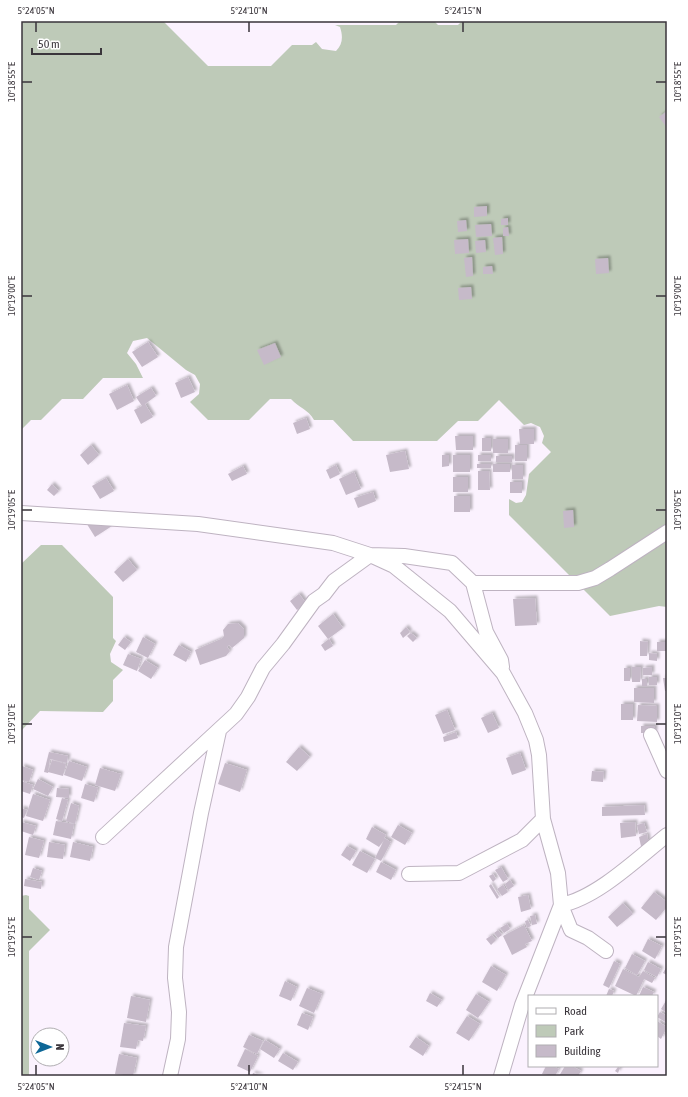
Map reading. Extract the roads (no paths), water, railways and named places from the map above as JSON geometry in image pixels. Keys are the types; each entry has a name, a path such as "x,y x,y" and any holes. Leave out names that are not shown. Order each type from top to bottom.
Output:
{"street":[{"path":"21,513 198,524 334,543 370,555 394,566 442,604 502,673 524,713 536,740 539,755 543,819 558,873 561,905 571,930 588,938 606,950"},
{"path":"473,584 578,583 595,578 667,532"},
{"path":"102,837 236,714 248,697 262,668 283,644 314,601 324,594 334,582 370,555 404,556 452,563 473,584 482,623 501,660 502,673"},
{"path":"170,1076 178,1039 179,1012 175,978 176,948 201,813 219,731"},
{"path":"651,735 667,771"},
{"path":"409,874 459,873 522,840 543,819"},
{"path":"561,905 574,903 592,893 667,835"},
{"path":"501,1076 522,1005 561,905"}]}
